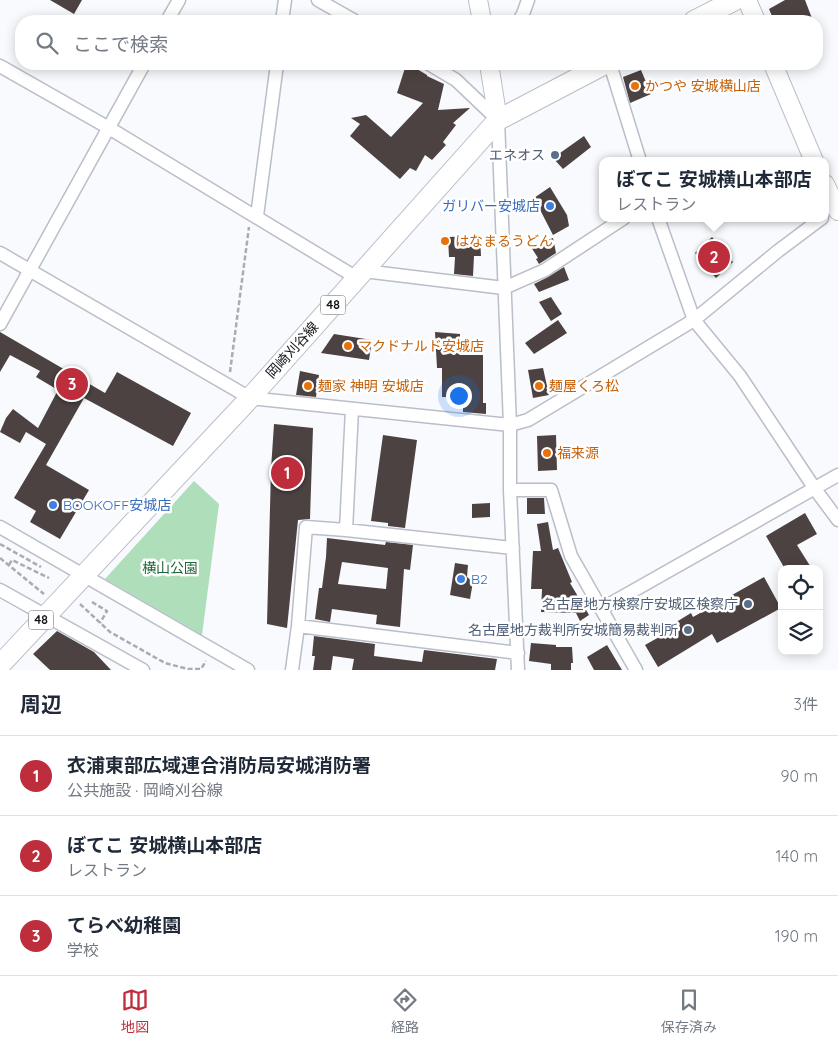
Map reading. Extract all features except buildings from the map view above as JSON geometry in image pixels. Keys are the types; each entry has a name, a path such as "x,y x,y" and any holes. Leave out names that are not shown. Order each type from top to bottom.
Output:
{"main road":[{"path":"706,15 735,0"},
{"name":"岡崎刈谷線","path":"0,665 250,398 498,120 593,70"}],"street":[{"path":"170,15 179,0"},
{"path":"283,15 285,0"},
{"path":"318,0 344,15"},
{"path":"478,0 481,15"},
{"path":"522,15 528,0"},
{"path":"747,0 753,15"},
{"path":"0,66 257,216 361,274 504,288 545,270 618,222"},
{"path":"0,324 141,70"},
{"path":"257,216 276,70"},
{"path":"439,70 456,80 498,120"},
{"path":"490,70 498,120 518,670"},
{"path":"612,70 639,157"},
{"path":"776,70 812,157"},
{"path":"829,195 835,211"},
{"path":"659,222 694,320 740,376 815,489 838,520"},
{"path":"0,253 250,398 510,425 528,420 694,320 817,222"},
{"path":"346,530 352,409"},
{"path":"601,609 838,475"},
{"path":"510,490 551,490 571,556 636,670"},
{"path":"0,527 248,670"},
{"path":"292,670 298,626 306,527 513,548"},
{"path":"0,590 143,670"},
{"path":"298,626 518,653"}],"path":[{"path":"0,544 40,567"},
{"path":"0,558 44,594"},
{"path":"9,565 12,560 49,578"},
{"path":"92,602 107,611 100,623"},
{"path":"80,604 110,632 165,663 188,669 201,669 206,661 213,666"}],"green space":[{"name":"横山公園","path":"194,481 219,504 202,635 105,579"}],"place":[{"name":"かつや 安城横山店","path":"635,86"},
{"name":"エネオス","path":"555,155"},
{"name":"ガリバー安城店","path":"550,206"},
{"name":"はなまるうどん","path":"445,241"},
{"name":"ぼてこ 安城横山本部店","path":"714,257"},
{"name":"マクドナルド安城店","path":"348,346"},
{"name":"てらべ幼稚園","path":"72,384"},
{"name":"麺家 神明 安城店","path":"308,386"},
{"name":"麺屋くろ松","path":"539,386"},
{"name":"福来源","path":"547,453"},
{"name":"衣浦東部広域連合消防局安城消防署","path":"287,473"},
{"name":"BOOKOFF安城店","path":"53,505"},
{"name":"B2","path":"461,579"},
{"name":"名古屋地方検察庁安城区検察庁","path":"748,604"},
{"name":"名古屋地方裁判所安城簡易裁判所","path":"688,630"}]}
